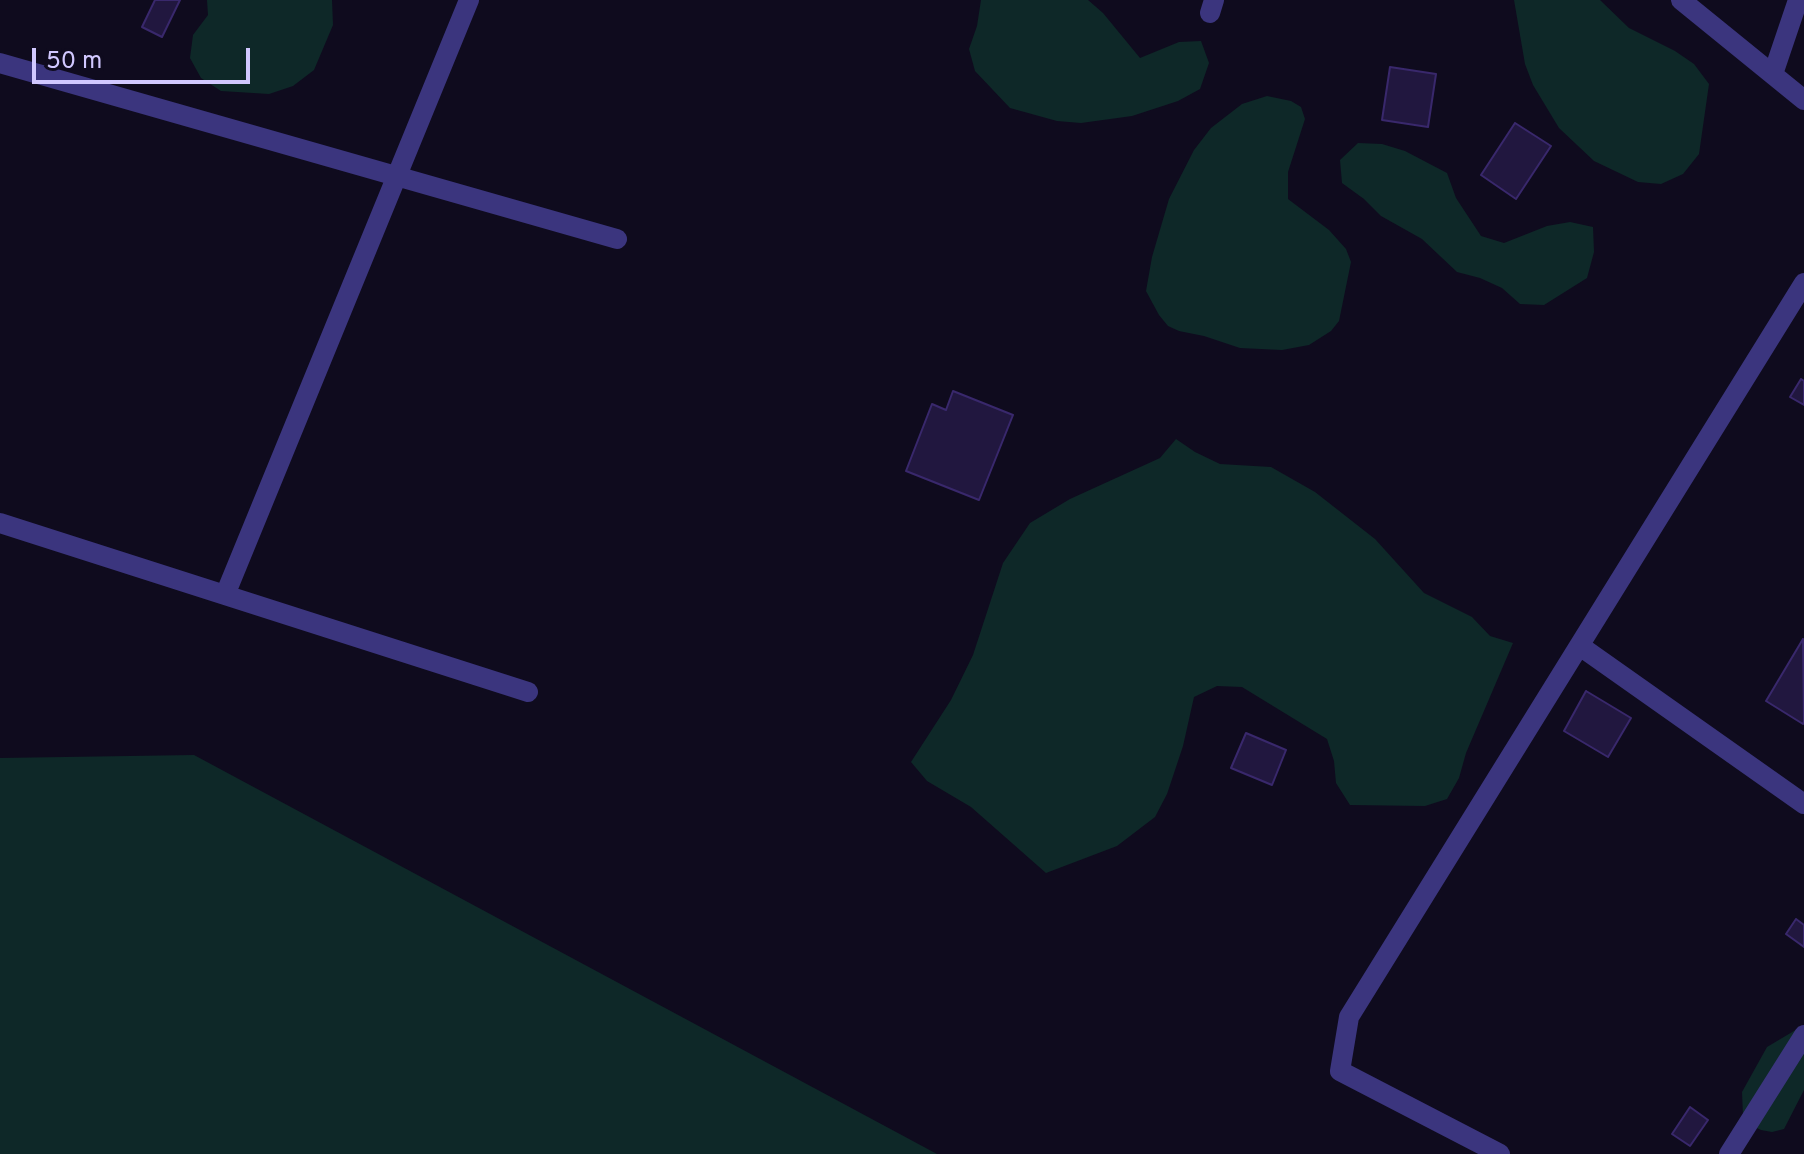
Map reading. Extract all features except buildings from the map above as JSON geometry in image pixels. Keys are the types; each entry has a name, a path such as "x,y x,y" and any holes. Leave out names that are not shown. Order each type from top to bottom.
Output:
{"street":[{"path":"225,595 469,0"},
{"path":"1681,0 1804,100"},
{"path":"1773,74 1798,0"},
{"path":"0,63 617,239"},
{"path":"1500,1154 1340,1071 1349,1017 1804,283"},
{"path":"0,523 528,692"},
{"path":"1580,646 1804,804"},
{"path":"1729,1154 1804,1035"}],"green space":[{"path":"207,0 332,0 333,25 314,70 293,86 269,94 221,91 201,78 190,58 193,35 208,15"},
{"path":"981,0 1088,0 1103,13 1140,58 1179,42 1201,41 1209,63 1200,89 1178,101 1132,116 1081,123 1057,121 1010,108 975,71 969,49"},
{"path":"1514,0 1600,0 1629,28 1694,64 1709,84 1699,154 1683,174 1661,184 1638,182 1594,161 1559,128 1533,85 1525,64"},
{"path":"1267,96 1291,101 1301,107 1305,119 1288,172 1288,199 1329,230 1346,249 1351,262 1339,321 1331,331 1309,345 1282,350 1240,348 1179,331 1168,326 1146,291 1152,257 1169,199 1194,150 1211,128 1242,104"},
{"path":"1358,143 1382,144 1405,151 1447,173 1456,198 1481,236 1504,243 1547,226 1570,222 1593,227 1594,252 1587,278 1544,305 1520,304 1502,288 1457,272 1422,239 1381,216 1342,183 1340,160"},
{"path":"1176,439 1220,464 1271,467 1315,492 1375,539 1424,593 1472,617 1490,636 1513,643 1466,753 1459,778 1447,799 1425,806 1350,805 1336,783 1334,761 1327,739 1242,687 1217,686 1194,697 1183,746 1167,794 1155,817 1117,846 1046,873 971,807 927,781 911,762 951,700 973,655 1003,563 1030,523 1070,499 1160,458"},
{"path":"194,755 937,1154 0,1154 0,758"},
{"path":"1804,1025 1804,1090 1784,1129 1772,1132 1750,1125 1743,1116 1742,1092 1767,1047"}]}
